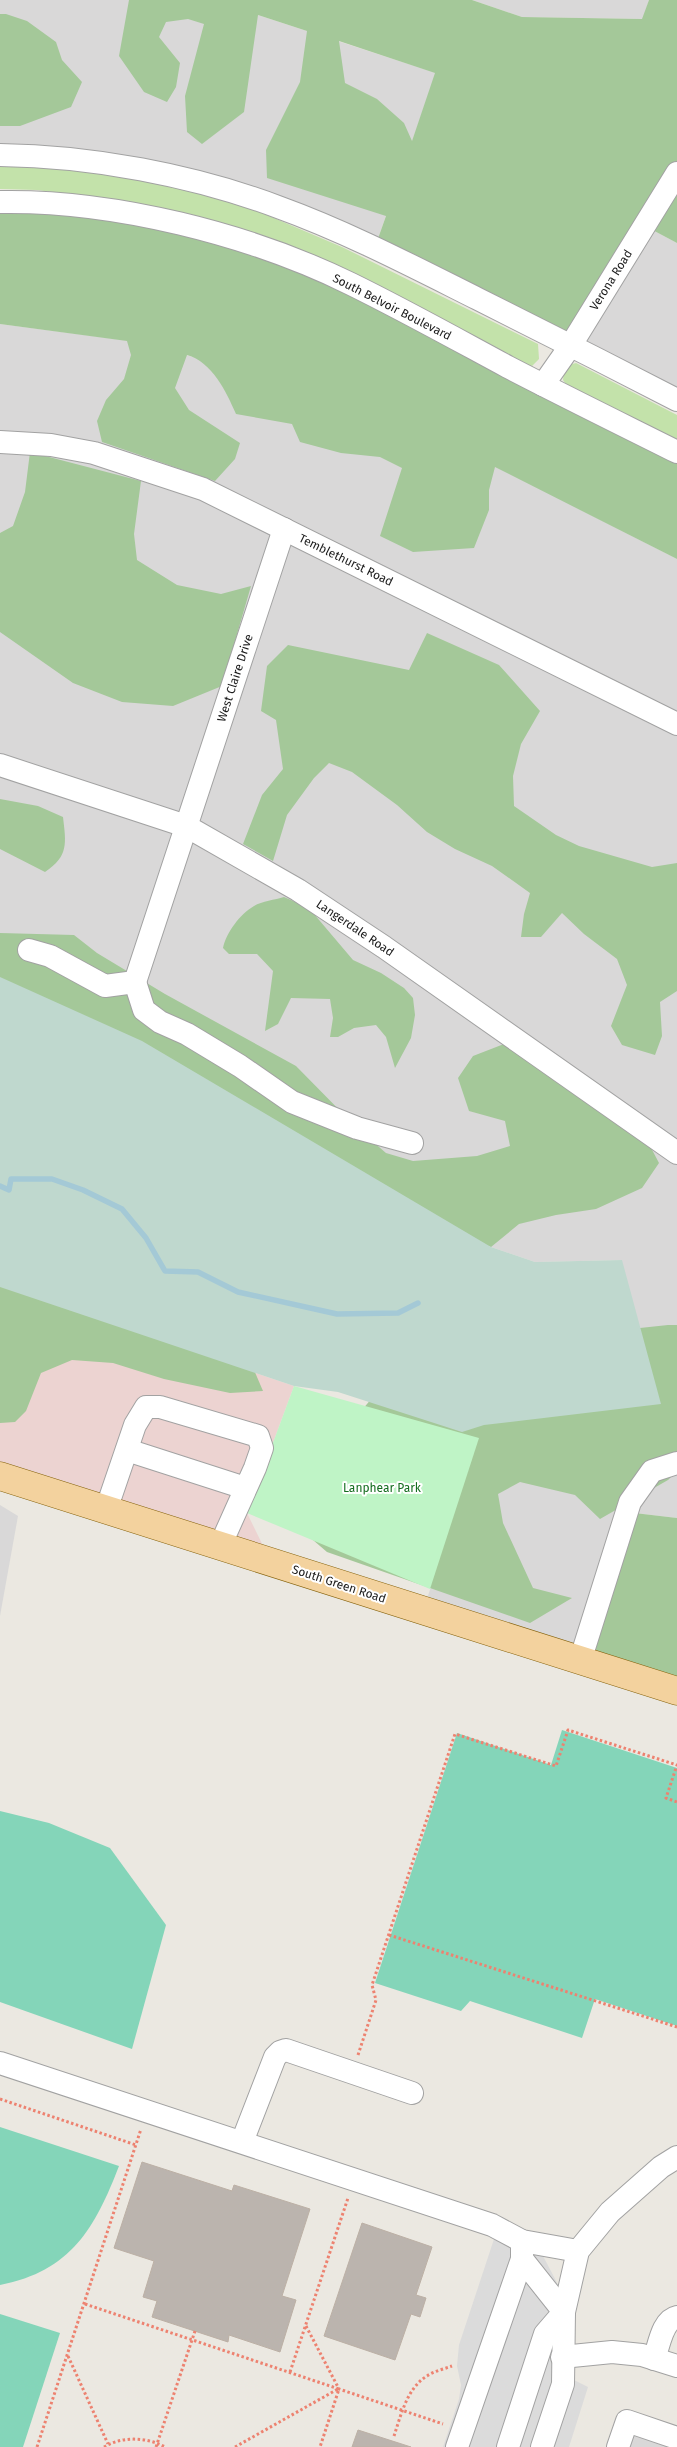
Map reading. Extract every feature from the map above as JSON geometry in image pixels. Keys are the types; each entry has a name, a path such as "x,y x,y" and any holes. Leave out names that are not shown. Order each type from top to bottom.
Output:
{"main road":[{"name":"South Green Road","path":"0,1476 677,1691"}],"street":[{"path":"0,155 74,161 154,172 278,206 375,247 677,400"},
{"name":"Verona Road","path":"543,385 571,346 677,173"},
{"name":"South Belvoir Boulevard","path":"0,202 99,208 161,220 257,245 350,283 543,385 677,452"},
{"name":"Temblethurst Road","path":"0,442 51,445 94,452 203,489 677,724"},
{"name":"West Claire Drive","path":"135,982 284,529"},
{"name":"Langerdale Road","path":"0,765 186,826 298,890 677,1153"},
{"path":"29,950 50,956 104,986 135,982 144,1010 160,1022 187,1034 240,1066 292,1102 357,1128 412,1143"},
{"path":"106,1510 135,1426 146,1407 160,1407 241,1430 258,1436 262,1448 220,1546"},
{"path":"127,1450 245,1488"},
{"path":"580,1661 630,1502 652,1472 677,1462"},
{"path":"242,2142 275,2057 280,2052 286,2050 412,2093"},
{"path":"0,2063 492,2225 522,2250 564,2312"},
{"path":"542,2447 563,2384 564,2312 578,2251 610,2212 661,2167 677,2157"},
{"path":"522,2250 578,2251"},
{"path":"457,2447 522,2250"},
{"path":"508,2447 545,2334 564,2312"},
{"path":"654,2359 666,2325 672,2318 677,2317"},
{"path":"562,2357 612,2352 642,2355 677,2366"},
{"path":"618,2447 626,2421 677,2438"}],"path":[{"path":"352,2073 376,2000 372,1984 455,1734 556,1766 568,1730 677,1765 666,1798 677,1802"},
{"path":"389,1934 677,2028"},
{"path":"0,2099 136,2145"},
{"path":"37,2447 144,2120"},
{"path":"290,2372 351,2190"},
{"path":"85,2304 444,2424"},
{"path":"306,2325 339,2389 320,2447"},
{"path":"157,2445 195,2331"},
{"path":"68,2356 108,2444"},
{"path":"394,2436 403,2410 416,2385 427,2375 452,2366"},
{"path":"235,2447 339,2389"},
{"path":"104,2447 108,2444 124,2440 141,2439 165,2447"}],"shaded area":[{"path":"0,0 212,0 436,73 375,247 278,206 0,155"},
{"path":"472,0 649,0 643,19 522,17"},
{"path":"645,226 677,243 677,400 571,345"},
{"path":"0,324 146,343 344,402 503,470 677,559 677,1518 626,1512 580,1661 423,1611 484,1425 622,1260 535,1262 491,1247 0,977"},
{"path":"0,1287 294,1386 247,1513 271,1562 0,1476"},
{"path":"0,1505 18,1516 0,1616"},
{"path":"496,2233 543,2256 575,2317 574,2380 588,2387 569,2447 443,2447 459,2399 461,2385 457,2366 459,2345"},
{"path":"627,2421 677,2447 618,2447"}],"green space":[{"path":"129,0 472,0 522,17 642,19 649,0 677,0 677,243 645,226 571,345 375,247 386,216 267,178 266,150 300,82 307,31 258,15 244,112 202,144 187,132 185,96 204,24 188,19 166,22 159,37 180,63 176,87 167,102 144,92 119,56","holes":["339,41 435,73 412,141 404,123 377,99 345,83"]},
{"path":"0,14 6,14 27,21 56,42 62,60 82,82 71,107 20,126 0,126"},
{"path":"0,163 122,175 227,198 342,247 538,344 539,359 532,366 523,364 105,199 37,190 0,189"},
{"path":"0,202 257,245 677,452 677,559 495,467 489,490 489,510 474,548 413,552 380,536 402,468 380,457 341,453 300,442 292,424 236,414 217,378 204,364 187,355 175,388 189,410 240,443 235,459 215,481 102,442 97,421 106,400 124,379 131,355 127,341 0,324"},
{"path":"576,363 677,415 677,441 568,387 563,380 564,370 569,365"},
{"path":"30,452 141,481 134,534 137,560 177,585 221,594 251,586 222,686 173,706 122,702 73,683 0,632 0,533 13,526 25,492"},
{"path":"427,633 499,665 540,711 521,744 513,776 514,806 556,835 579,846 652,867 677,863 677,991 660,1002 662,1036 655,1055 622,1045 611,1026 627,985 617,959 584,934 562,913 541,937 521,937 524,914 530,893 492,866 455,849 427,832 397,805 352,772 329,763 314,778 287,815 273,861 243,844 262,795 283,769 276,720 261,711 267,666 288,645 409,670"},
{"path":"0,799 38,806 63,817 64,848 58,860 45,872 0,849"},
{"path":"284,897 300,904 314,914 353,960 381,973 404,988 413,998 415,1015 411,1038 395,1068 386,1037 376,1025 354,1028 338,1037 330,1037 333,1018 330,999 291,998 278,1024 265,1031 273,971 257,954 229,954 223,948 230,930 249,909 261,903"},
{"path":"0,933 74,935 97,953 165,994 296,1066 357,1128 386,1153 413,1161 477,1156 510,1146 505,1121 469,1111 458,1078 473,1056 504,1044 649,1144 659,1163 642,1188 596,1209 556,1215 519,1224 491,1247 0,1057"},
{"path":"0,977 142,1041 491,1247 535,1262 622,1260 661,1404 484,1425 462,1432 338,1392 294,1386 0,1287"},
{"path":"0,1238 242,1342 263,1391 230,1393 164,1379 113,1363 72,1360 41,1373 26,1411 15,1422 0,1423"},
{"path":"677,1325 677,1471 668,1480 600,1519 575,1495 520,1482 498,1494 503,1523 533,1588 572,1598 530,1623 327,1552 292,1522 356,1417 378,1391 612,1331"},
{"name":"Lanphear Park","path":"294,1386 479,1438 430,1589 247,1513"},
{"path":"626,1512 677,1518 677,1691 580,1661"},
{"path":"562,1730 677,1768 677,2026 595,1999 582,2038 470,2001 461,2011 375,1983 457,1733 551,1765"},
{"path":"0,1811 49,1823 110,1848 166,1925 132,2049 0,2002"},
{"path":"0,2127 119,2166 90,2227 63,2258 25,2278 0,2285"},
{"path":"0,2314 60,2333 23,2447 0,2447"}],"building":[{"path":"142,2162 232,2191 234,2185 310,2209 282,2296 296,2300 280,2352 229,2335 228,2342 152,2317 157,2301 143,2297 154,2261 114,2248"},
{"path":"362,2223 432,2247 416,2295 426,2298 420,2317 411,2314 395,2360 324,2336"},
{"path":"358,2430 411,2447 352,2447"}],"waterway":[{"path":"0,1186 9,1190 11,1179 52,1179 83,1190 122,1209 146,1238 165,1271 198,1272 238,1292 337,1314 398,1313 418,1303"}]}
